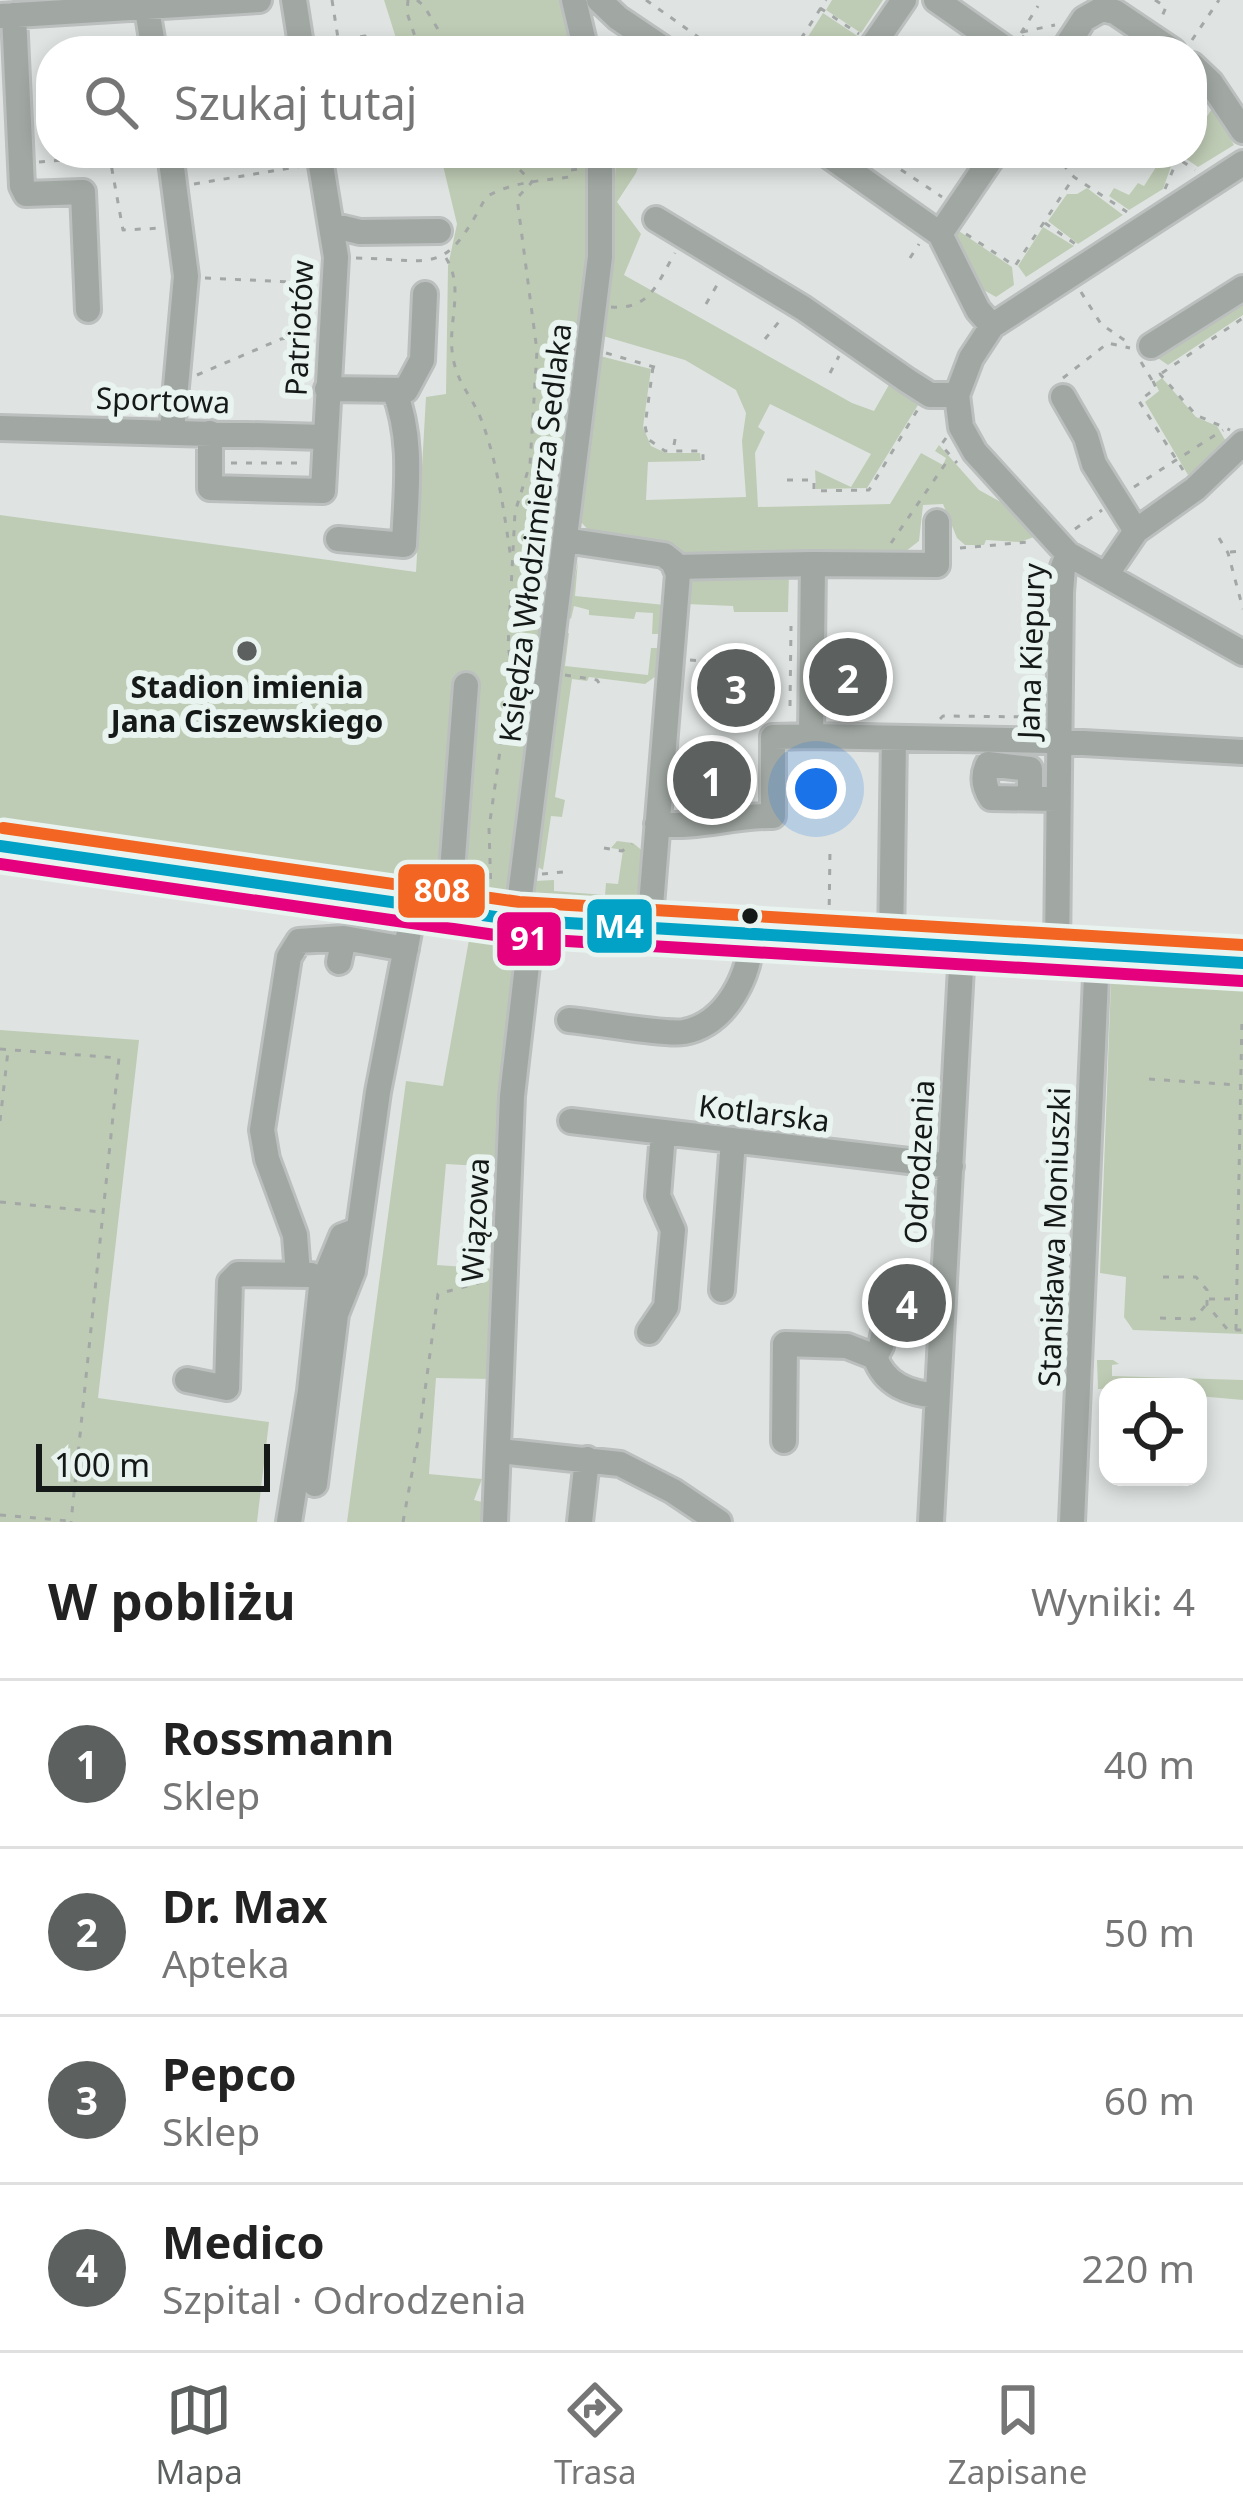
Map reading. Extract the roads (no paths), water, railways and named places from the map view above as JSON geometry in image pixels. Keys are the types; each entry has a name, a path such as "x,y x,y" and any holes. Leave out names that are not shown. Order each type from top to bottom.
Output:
{"street":[{"path":"88,310 83,192 26,194 7,16 259,0"},
{"path":"294,0 300,36"},
{"path":"574,0 582,36"},
{"path":"599,0 644,36"},
{"path":"879,36 904,0"},
{"path":"936,0 1011,36"},
{"path":"147,8 152,36"},
{"path":"1073,36 1096,10 1115,12 1151,36"},
{"path":"1207,79 1243,131"},
{"path":"656,219 794,302 931,394 944,412 992,326 1243,163"},
{"path":"172,168 186,276 172,431"},
{"name":"Patriotów","path":"322,168 336,257 323,449"},
{"name":"Księdza Włodzimierza Sedlaka","path":"525,921 600,257 601,168"},
{"path":"849,168 944,228 979,310 992,326"},
{"path":"944,228 984,168"},
{"path":"331,225 442,243"},
{"path":"1147,352 1243,288"},
{"path":"327,389 406,390 422,360 425,294"},
{"path":"338,539 404,545 408,442 394,390"},
{"path":"1064,400 1086,437 1094,464 1136,531"},
{"name":"Jana Kiepury","path":"944,412 975,452 1066,546 1061,592 1057,953"},
{"name":"Sportowa","path":"0,428 210,433 323,449"},
{"path":"210,433 210,488 323,491 323,449"},
{"path":"1106,575 1136,531 1196,489 1233,436"},
{"path":"676,567 937,565 937,535"},
{"path":"565,540 653,552 670,558 676,567 678,598 649,930"},
{"path":"1066,546 1106,575 1243,653"},
{"path":"811,736 812,564"},
{"path":"449,911 466,685"},
{"path":"657,824 706,825 741,816 773,816 773,737 1059,742 1243,752"},
{"path":"891,944 893,738"},
{"path":"1030,798 1058,799"},
{"path":"0,846 525,921 1243,964"},
{"path":"315,1484 336,1314 353,1271 378,1092 413,906"},
{"name":"Wiązowa","path":"495,1522 512,1096 525,921"},
{"path":"568,1020 683,1032 707,1023 742,982 751,935"},
{"path":"298,1274 295,1235 267,1159 262,1130 289,957 294,946 311,938 341,950 406,949"},
{"name":"Odrodzenia","path":"931,1522 962,949"},
{"name":"Stanisława Moniuszki","path":"1072,1522 1097,955"},
{"name":"Kotlarska","path":"571,1121 951,1166"},
{"path":"650,1332 666,1307 673,1230 658,1196 663,1133"},
{"path":"722,1290 734,1140"},
{"path":"289,1522 325,1279 342,1236 358,1230"},
{"path":"187,1380 227,1388 230,1282 238,1274 325,1279"},
{"path":"889,1308 875,1357 881,1374 906,1391 937,1396"},
{"path":"784,1441 785,1344 847,1346 875,1357"},
{"path":"500,1451 620,1464 673,1491 718,1522"},
{"path":"580,1522 587,1459"}],"place":[{"name":"Stadion imienia Jana Ciszewskiego","path":"247,651"},
{"name":"Dr. Max","path":"848,677"},
{"name":"Pepco","path":"736,688"},
{"name":"Rossmann","path":"712,780"},
{"name":"Medico","path":"907,1303"}]}
